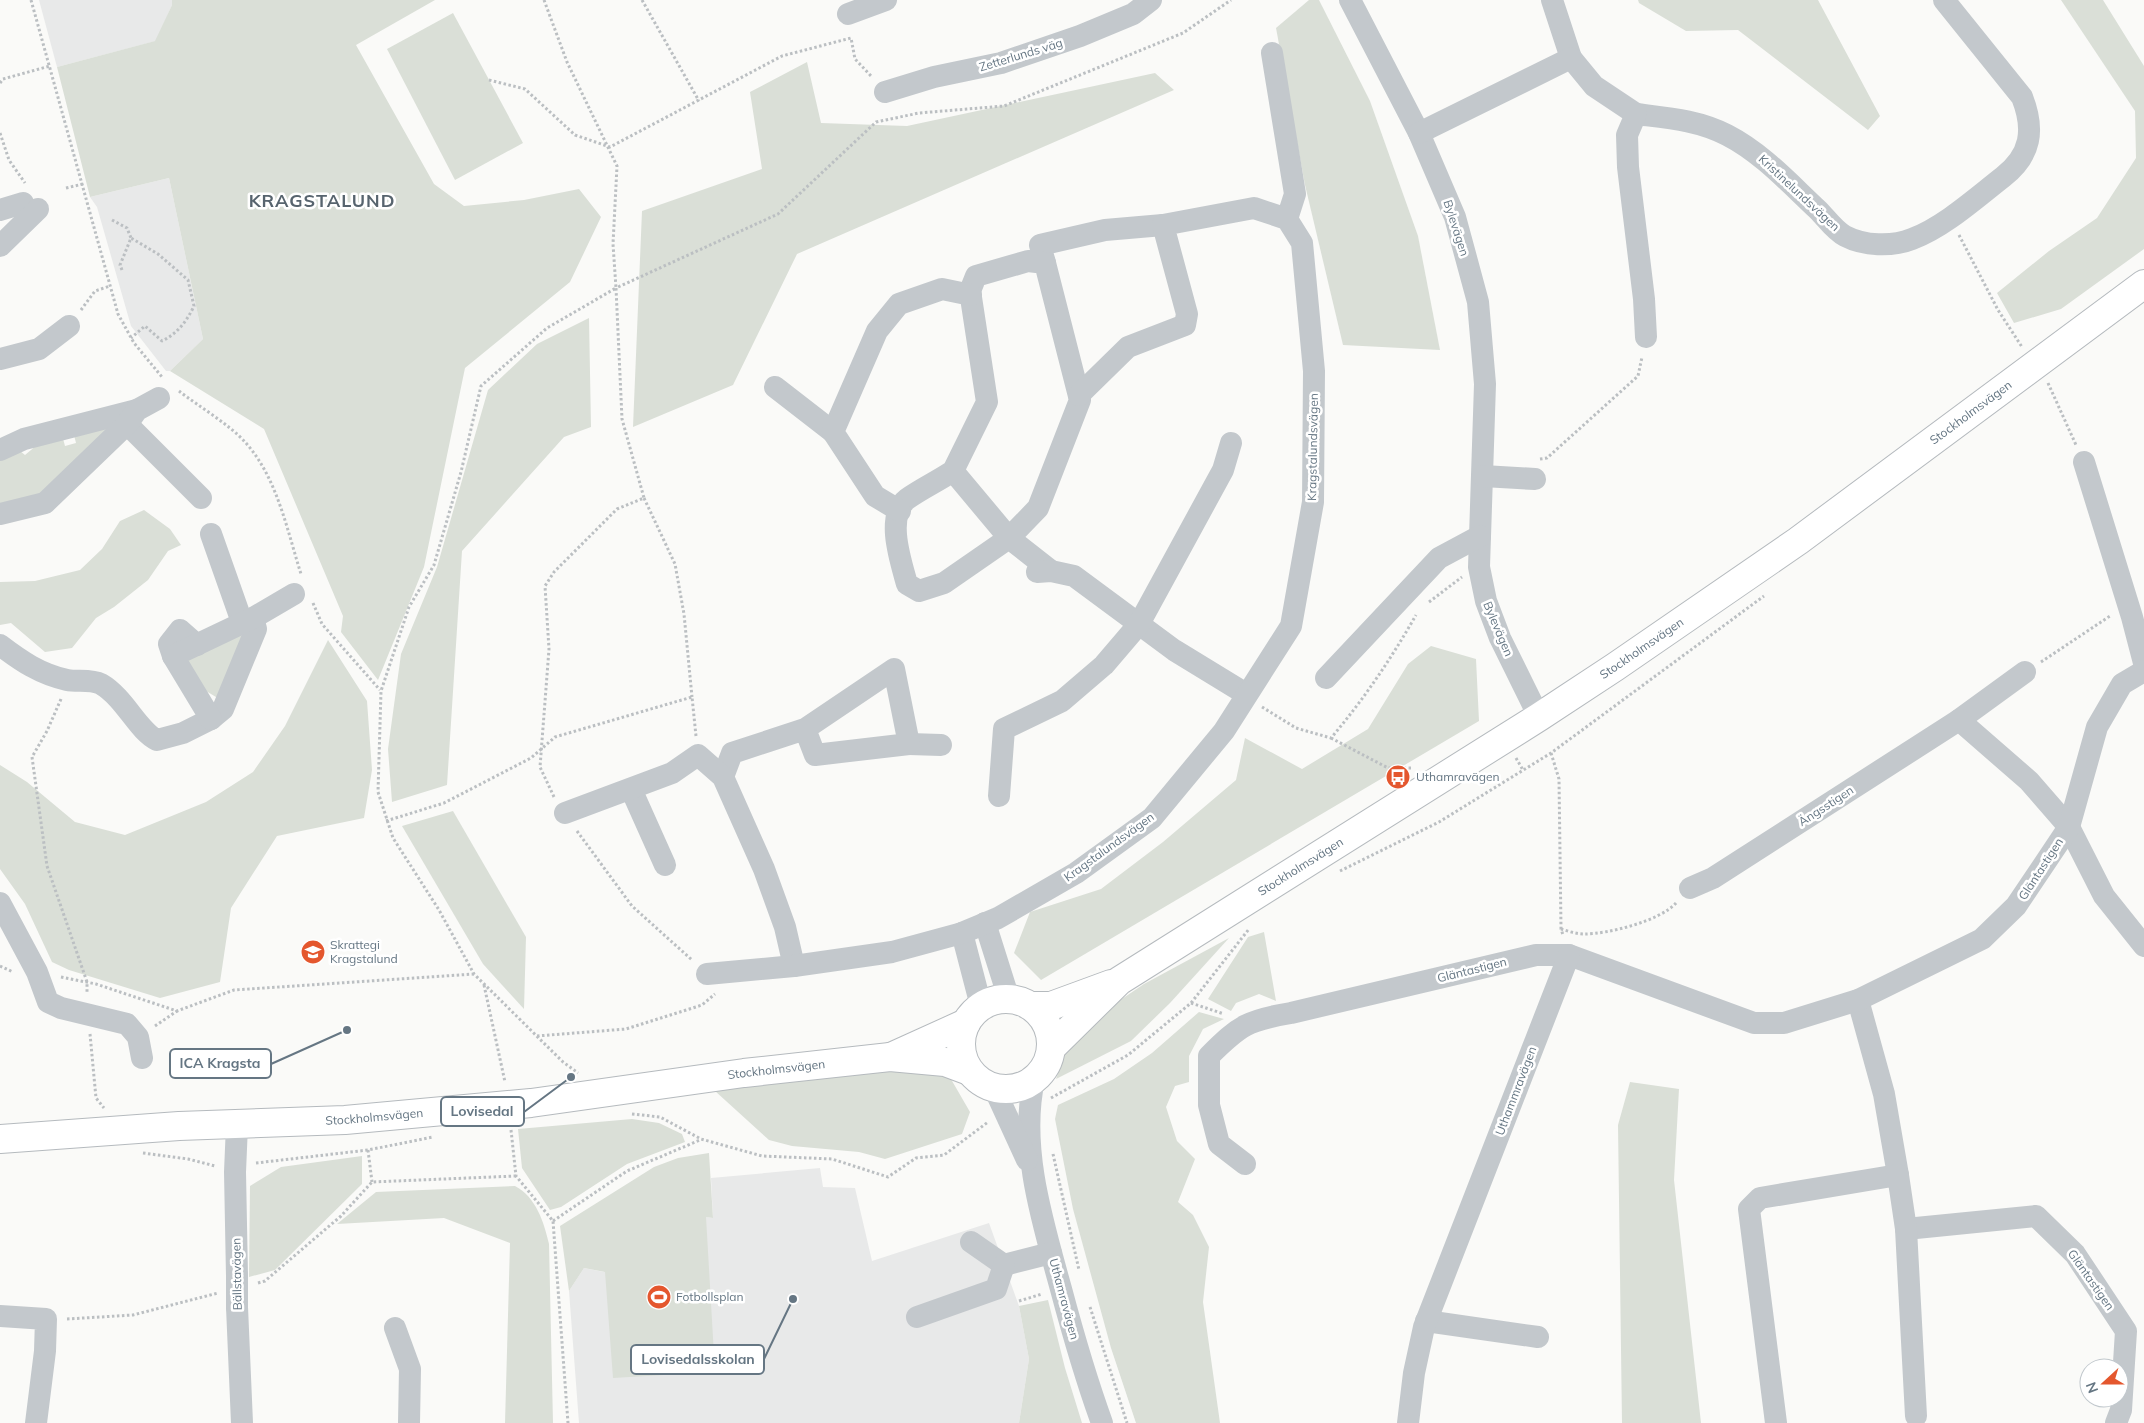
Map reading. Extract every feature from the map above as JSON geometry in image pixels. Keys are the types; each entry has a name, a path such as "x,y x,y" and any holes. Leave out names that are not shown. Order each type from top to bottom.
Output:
{"main road":[{"name":"Stockholmsvägen","path":"1020,1003 1051,1006 1119,981 1539,717 1798,541 2045,380 2144,284"},
{"name":"Stockholmsvägen","path":"1051,1048 1119,981"},
{"path":"994,1000 1020,1003 1041,1016 1049,1030 1051,1048 1047,1063 1034,1080 1020,1087 994,1088 980,1082 969,1071 960,1047 973,1015 994,1000"},
{"name":"Stockholmsvägen","path":"890,1057 973,1015"},
{"name":"Stockholmsvägen","path":"0,1139 179,1126 345,1120 531,1103 744,1074 890,1057 945,1062 969,1071"},
{"name":"Stockholmsvägen","path":"0,1125 35,1137"}],"street":[{"path":"848,14 886,0"},
{"name":"Zetterlunds väg","path":"885,92 934,77 1001,63 1080,36 1133,14 1151,0"},
{"name":"Bylevägen","path":"1350,0 1419,133 1455,217 1478,302 1485,384 1479,567 1486,601 1500,638 1539,717"},
{"name":"Kristinelundsvägen","path":"1552,0 1571,58 1594,86 1636,114 1689,120 1727,135 1762,157 1845,236 1876,245 1912,239 1950,218 2016,167 2026,148 2030,130 2029,115 2022,97 1944,0"},
{"path":"1045,262 1028,261 976,276 970,290 987,402 953,471 905,500 895,521 898,553 907,584 919,591 944,584 1009,538 1038,508 1080,400 1045,262 1040,244 1104,230 1163,225 1254,208 1287,219 1295,194 1272,54"},
{"path":"1419,133 1571,58"},
{"path":"1636,114 1627,135 1628,159 1646,337"},
{"path":"0,210 29,199"},
{"path":"0,246 29,199"},
{"name":"Kragstalundsvägen","path":"708,974 794,966 892,952 962,933 985,923 1076,873 1152,818 1224,731 1291,626 1313,502 1314,371 1302,243 1287,219"},
{"path":"1079,395 1128,347 1185,325 1187,314 1163,225"},
{"path":"833,432 877,331 899,304 942,289 971,295"},
{"path":"0,359 38,349 69,326"},
{"path":"775,387 833,432 875,496 900,511"},
{"path":"0,514 44,503 132,417 168,389"},
{"path":"0,450 24,439 132,417"},
{"path":"132,417 201,498"},
{"path":"999,796 1004,729 1062,701 1104,665 1139,624 1223,470 1231,443"},
{"path":"2084,462 2128,604 2144,663"},
{"path":"1483,476 1534,469"},
{"path":"953,471 1009,538 1044,572 1074,576 1174,650 1246,694"},
{"path":"0,645 29,667 67,680 99,683 118,697 149,736 157,740 183,732 211,719 223,709 256,629 247,620 211,534"},
{"path":"1326,678 1439,558 1480,536"},
{"path":"211,719 173,656 303,592"},
{"path":"723,777 732,753 805,729 894,669 909,744"},
{"name":"Gläntastigen","path":"1244,1164 1219,1144 1209,1105 1209,1056 1233,1031 1260,1018 1291,1013 1536,954 1569,955 1754,1023 1784,1024 1858,1000 1982,939 2016,906 2069,827 2097,727 2122,684 2144,671"},
{"name":"Ängsstigen","path":"1690,888 1714,878 1959,720 2025,672"},
{"path":"1959,720 2029,782 2069,827 2104,896 2143,944"},
{"path":"805,729 814,755 909,744 941,745"},
{"path":"565,813 672,773 698,755 723,777 764,869 785,927 794,966"},
{"path":"631,789 665,865"},
{"path":"0,903 37,972 48,1002 60,1008 128,1024 140,1048"},
{"path":"985,923 1020,1003"},
{"path":"962,933 973,1015"},
{"name":"Uthammravägen","path":"1408,1423 1414,1373 1426,1320 1569,955"},
{"path":"1858,1000 1884,1094 1906,1229 1916,1416"},
{"name":"Uthamravägen","path":"1034,1080 1029,1108 1033,1173 1051,1254 1085,1377 1102,1423"},
{"name":"Uthamravägen","path":"994,1088 1033,1173"},
{"name":"Bällstavägen","path":"237,1124 235,1172 242,1423"},
{"path":"1776,1423 1749,1209 1760,1198 1898,1175"},
{"name":"Gläntastigen","path":"1906,1229 2036,1216 2075,1254 2126,1331 2121,1410 2116,1423"},
{"path":"971,1242 1004,1265 1051,1254"},
{"path":"917,1317 996,1289 1004,1265"},
{"path":"0,1316 46,1319 45,1351 36,1423"},
{"path":"1426,1320 1538,1337"},
{"path":"395,1328 410,1369 409,1423"}],"path":[{"path":"31,0 118,314 131,338 168,389 245,441 260,462 275,492 303,592 322,624 381,691"},
{"path":"544,0 567,62 610,147 617,166 613,244 622,419 644,498 675,564 684,614 698,755"},
{"path":"642,0 699,101"},
{"path":"583,1075 563,1062 474,974 439,910 393,838 378,792 381,691 409,607 434,565 461,472 481,386 547,328 616,288 778,214 876,122 920,113 1004,106 1183,33 1231,0"},
{"path":"489,80 525,88 576,135 610,147 782,56 851,38 855,60 885,92"},
{"path":"0,82 3,79 50,66"},
{"path":"0,133 10,160 29,199"},
{"path":"66,188 83,184"},
{"path":"1950,218 1998,310 2045,380 2084,462"},
{"path":"112,220 127,228 131,238 158,254 188,280 194,306 182,326 170,337 162,340 145,326 131,338"},
{"path":"122,270 120,265 131,238"},
{"path":"69,326 95,291 110,286"},
{"path":"1534,469 1638,376 1646,337"},
{"path":"644,498 617,509 554,572 545,586 548,649 540,767 554,797 632,906 708,974"},
{"path":"1427,603 1457,579 1479,567"},
{"path":"1332,876 1439,822 1551,753 1768,592"},
{"path":"2025,672 2128,604"},
{"path":"1331,738 1392,658 1419,609"},
{"path":"67,680 48,731 32,757 47,866 86,982 96,1098 107,1112"},
{"path":"1246,694 1272,714 1296,728 1331,738 1388,768 1411,768"},
{"path":"386,821 444,802 532,758 555,737 692,698"},
{"path":"1551,753 1559,779 1561,929 1569,955"},
{"path":"1561,929 1582,934 1604,933 1641,922 1672,908 1690,888"},
{"path":"1029,1108 1128,1055 1192,1004 1249,928 1257,922"},
{"path":"37,972 86,982 178,1011"},
{"path":"140,1048 178,1011 234,990 474,974"},
{"path":"483,985 505,1085"},
{"path":"536,1036 626,1029 702,1005"},
{"path":"628,1113 660,1117 701,1139 762,1156 832,1159 888,1177 916,1158 944,1155 992,1119 1007,1116"},
{"path":"178,1158 179,1126"},
{"path":"511,1130 516,1176 553,1221 568,1423"},
{"path":"137,1153 178,1158 235,1172 248,1164 368,1150 441,1135"},
{"path":"553,1221 627,1171 701,1139"},
{"path":"368,1150 372,1182"},
{"path":"1052,1150 1080,1272"},
{"path":"46,1319 81,1319 133,1315 265,1281 341,1216 372,1182 516,1176"},
{"path":"1087,1299 1127,1423"}],"shaded area":[{"path":"39,0 172,0 172,5 156,41 57,67"},
{"path":"172,0 435,0 356,45 434,184 464,206 524,200 579,189 601,217 570,282 465,368 424,567 378,680 341,632 343,616 264,429 170,371 203,339 169,178 90,197 57,67 155,41 172,5"},
{"path":"1309,0 1319,0 1370,101 1418,236 1440,350 1343,345 1305,185 1276,28"},
{"path":"1638,0 1818,0 1880,116 1868,130 1738,30 1686,31 1639,3"},
{"path":"2061,0 2103,0 2144,66 2144,249 2061,309 2014,323 1997,293 2049,251 2097,218 2136,158 2135,111"},
{"path":"453,13 523,143 455,180 387,49"},
{"path":"807,62 821,123 907,126 1155,73 1174,90 797,254 733,385 633,427 642,211 762,169 750,92"},
{"path":"169,178 203,339 170,371 166,371 131,326 97,207 90,197"},
{"path":"589,318 591,427 564,437 462,551 447,785 392,802 388,749 401,654 437,567 488,390 537,344"},
{"path":"119,418 39,499 0,510 0,454 20,451 25,455 37,445 62,435 65,446 76,443 73,431"},
{"path":"144,510 170,529 181,545 168,551 148,580 114,607 96,618 72,648 45,652 11,623 0,625 0,582 35,581 80,570 102,549 120,521"},
{"path":"223,635 245,635 221,700 206,691 181,661"},
{"path":"328,640 367,701 372,770 364,818 277,836 231,908 220,982 160,998 69,970 52,962 25,904 0,869 0,765 27,782 75,822 125,835 206,802 253,772 285,726"},
{"path":"1431,646 1476,659 1479,721 1041,980 1014,953 1030,912 1101,889 1163,842 1236,780 1245,738 1302,769 1368,729 1408,664"},
{"path":"453,811 526,937 524,1009 483,964 402,826"},
{"path":"1264,932 1276,1001 1259,994 1236,1003 1231,1011 1208,999 1248,937"},
{"path":"1229,938 1170,1003 1131,1041 1056,1079 1069,1043 1079,1028 1144,984"},
{"path":"1199,1012 1224,1019 1203,1029 1189,1056 1189,1082 1175,1086 1166,1107 1177,1141 1195,1159 1178,1202 1193,1215 1209,1247 1203,1302 1220,1423 1136,1423 1111,1348 1073,1209 1055,1119 1058,1105 1114,1079 1152,1053"},
{"path":"927,1064 944,1067 970,1112 962,1134 885,1159 859,1152 792,1146 769,1140 715,1091"},
{"path":"1630,1082 1679,1089 1674,1180 1701,1423 1622,1423 1618,1125"},
{"path":"632,1119 659,1123 682,1134 685,1142 627,1164 561,1207 550,1210 522,1168 518,1129"},
{"name":"Fotbollsplan","path":"709,1153 713,1218 706,1217 715,1372 613,1378 605,1272 584,1268 569,1291 560,1226 654,1167 678,1158"},
{"path":"362,1156 362,1184 275,1270 249,1277 250,1186 281,1167"},
{"path":"820,1168 823,1187 855,1188 872,1261 989,1223 1019,1306 1029,1359 1019,1423 579,1423 569,1291 584,1268 604,1272 601,1223 700,1216 713,1218 711,1178"},
{"path":"515,1186 534,1203 545,1227 549,1244 553,1423 505,1423 510,1243 444,1218 337,1224 376,1192"},
{"path":"1048,1300 1065,1368 1082,1423 1019,1423 1029,1359 1019,1306"}],"place":[{"name":"Uthamravägen","path":"1398,777"},
{"name":"Skrattegi Kragstalund","path":"313,952"},
{"name":"ICA Kragsta","path":"347,1030"},
{"name":"Lovisedal","path":"571,1077"},
{"name":"Fotbollsplan","path":"659,1297"},
{"name":"Lovisedalsskolan","path":"793,1299"}],"district":[{"name":"KRAGSTALUND","path":"322,201"}]}
